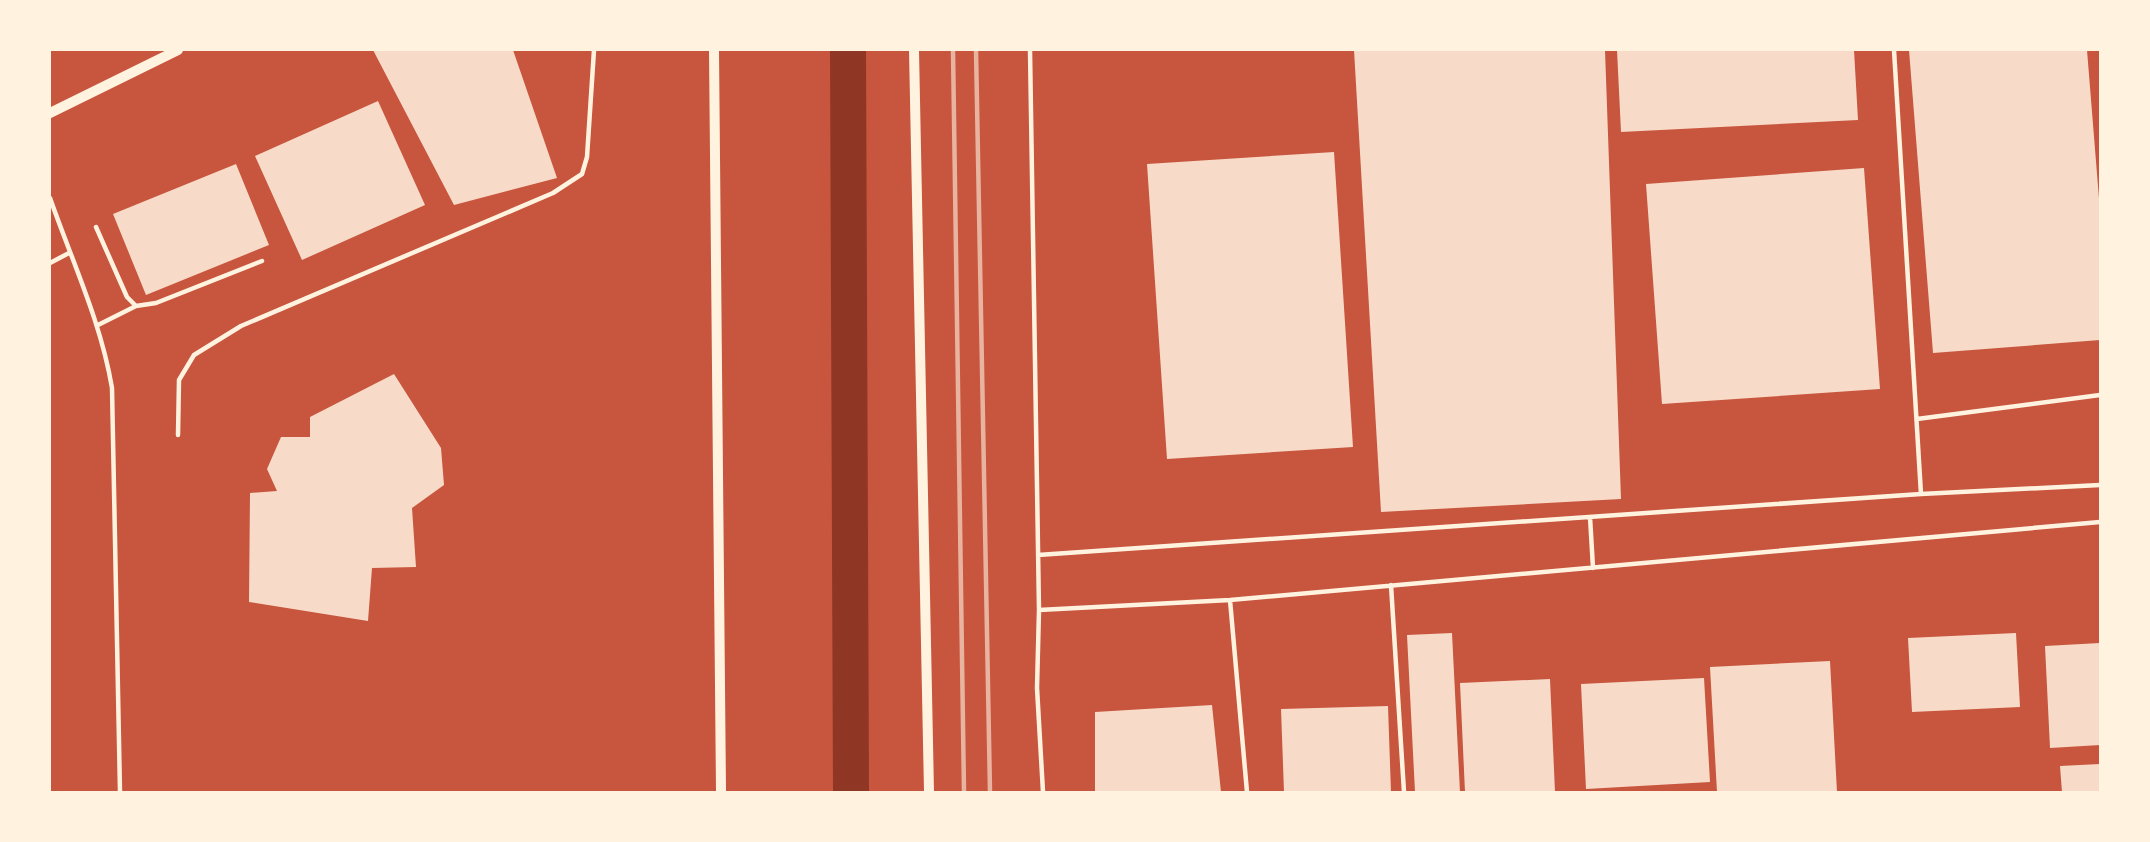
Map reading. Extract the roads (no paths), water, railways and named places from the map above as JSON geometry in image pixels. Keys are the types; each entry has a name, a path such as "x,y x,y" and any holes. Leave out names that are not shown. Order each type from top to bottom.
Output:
{"street":[{"path":"50,113 178,50"},
{"path":"714,50 721,792"},
{"path":"914,50 929,792"}],"lane":[{"path":"178,435 179,381 194,355 241,326 553,193 582,174 587,157 594,50"},
{"path":"1030,50 1040,610 1037,687 1043,792"},
{"path":"1894,50 1921,494"},
{"path":"50,198 98,325 107,354 112,388 120,792"},
{"path":"96,227 127,297 136,306"},
{"path":"50,263 69,253"},
{"path":"98,325 136,306 156,303 262,261"},
{"path":"1917,419 2100,395"},
{"path":"1038,555 1921,494 2100,485"},
{"path":"1590,518 1593,568"},
{"path":"1040,610 1230,600 2100,522"},
{"path":"1391,585 1404,792"},
{"path":"1230,600 1247,792"}],"waterway":[{"path":"848,50 851,792"}],"railway":[{"path":"953,50 964,792"},
{"path":"976,50 990,792"}]}
